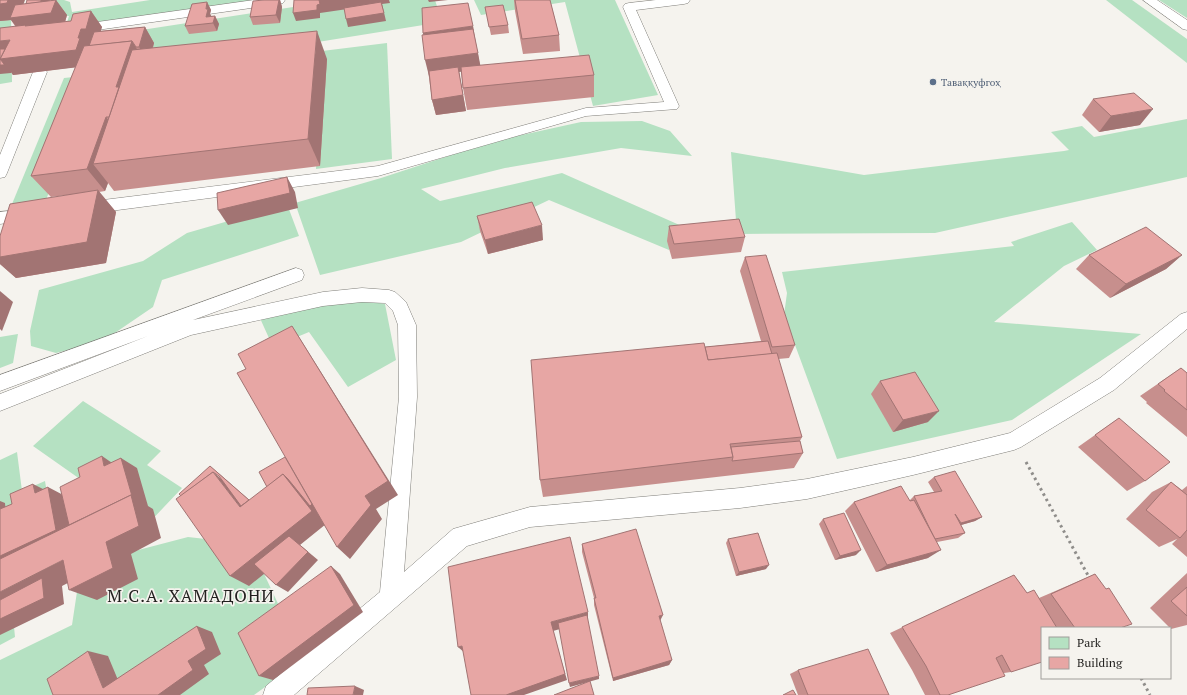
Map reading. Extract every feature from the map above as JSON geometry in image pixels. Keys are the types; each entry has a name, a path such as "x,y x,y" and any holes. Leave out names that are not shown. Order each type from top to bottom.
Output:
{"lane":[{"path":"66,31 279,0"},
{"path":"71,210 378,171 586,112 672,106 629,7 684,0"},
{"path":"1149,0 1187,26"},
{"path":"0,173 40,72"},
{"path":"0,218 39,214"},
{"path":"0,383 296,275"},
{"path":"0,403 189,328 323,299 362,295 389,297 400,307 407,325 408,397 391,598"},
{"path":"275,695 461,537 530,516 740,498 807,489 913,466 1014,441 1107,384 1187,319"}],"path":[{"path":"1014,441 1093,585"},
{"path":"1142,679 1150,695"}],"green space":[{"path":"52,0 64,0 70,2 72,12 150,0 267,0 65,29 69,16 48,15"},
{"path":"339,0 435,0 442,22 219,58 111,59 115,34"},
{"path":"474,0 615,0 658,95 593,106 565,2 481,15"},
{"path":"1106,0 1132,0 1187,39 1187,63"},
{"path":"1159,0 1187,0 1187,18"},
{"path":"11,14 12,82 0,84 0,15"},
{"path":"387,43 392,159 316,169 322,51"},
{"path":"93,75 46,200 12,204 64,78"},
{"path":"1187,119 1187,177 935,233 737,234 731,152 864,175 1069,150 1051,132 1082,126 1094,137"},
{"path":"642,121 670,131 692,156 621,148 505,168 421,189 440,201 562,173 684,227 669,250 549,200 461,242 320,275 295,203 381,178 494,141 581,122"},
{"path":"287,204 299,236 162,280 153,307 103,341 56,353 31,346 30,331 39,290 143,261 187,233"},
{"path":"1072,222 1097,250 1064,266 994,322 1141,334 1012,420 837,459 784,315 787,293 782,272 1014,246 1011,242"},
{"path":"356,299 385,304 396,360 348,387 309,332 273,347 259,316"},
{"path":"18,334 13,363 0,368 0,337"},
{"path":"83,401 161,451 147,465 182,488 127,546 97,491 33,446"},
{"path":"17,452 22,491 45,481 60,571 11,596 15,637 0,645 0,460"},
{"path":"188,537 250,544 304,659 254,695 0,695 0,660 72,625 81,565"}],"building":[{"path":"0,0 8,0 7,3 0,4"},
{"path":"27,0 41,0 41,2 26,4"},
{"path":"56,0 51,13 10,18 15,5"},
{"path":"279,0 276,15 250,17 253,1"},
{"path":"294,0 319,0 320,4 317,5 317,10 293,13"},
{"path":"515,0 550,0 559,35 522,39"},
{"path":"207,2 206,9 208,9 206,17 215,16 213,23 185,26 192,4"},
{"path":"381,2 384,13 346,19 344,8"},
{"path":"468,3 473,26 423,33 422,8"},
{"path":"503,5 508,25 489,27 485,7"},
{"path":"91,11 86,29 81,29 76,50 0,59 10,40 0,41 0,28 71,21 73,14"},
{"path":"145,27 139,47 136,47 132,41 89,46 94,32"},
{"path":"473,29 478,53 425,60 422,35"},
{"path":"317,31 308,139 93,164 132,50"},
{"path":"132,41 116,87 119,87 109,117 106,117 87,169 31,176 84,46"},
{"path":"0,49 5,49 0,59"},
{"path":"589,55 594,75 463,88 461,67"},
{"path":"0,59 4,64 4,65 0,65"},
{"path":"458,67 463,95 432,100 429,71"},
{"path":"1134,93 1153,109 1111,116 1093,99"},
{"path":"287,177 290,193 218,210 217,193"},
{"path":"98,190 87,242 0,257 0,236 10,204"},
{"path":"532,202 542,225 485,240 477,216"},
{"path":"739,219 745,237 674,244 669,226"},
{"path":"1146,227 1182,255 1126,284 1089,255"},
{"path":"766,255 795,345 772,347 745,257"},
{"path":"292,326 388,481 365,496 371,505 337,547 237,373 246,369 238,354"},
{"path":"768,341 772,354 708,360 705,347"},
{"path":"704,343 708,360 777,353 802,437 730,444 733,457 540,480 531,360"},
{"path":"1181,368 1187,373 1187,410 1164,391 1165,390 1158,384"},
{"path":"915,372 939,411 903,420 880,381"},
{"path":"1119,418 1170,462 1145,481 1095,435"},
{"path":"800,441 803,453 732,461 733,457 731,447"},
{"path":"102,456 104,466 121,458 132,496 131,495 69,525 60,487 80,477 78,468"},
{"path":"285,457 312,504 310,506 283,474 267,487 259,472"},
{"path":"210,466 249,500 241,506 219,476 213,472 181,496 179,494"},
{"path":"955,471 982,517 961,523 955,514 965,533 935,539 914,496 942,491 934,477"},
{"path":"213,472 240,507 283,474 312,511 230,576 176,499"},
{"path":"1171,482 1187,495 1187,530 1180,538 1146,510"},
{"path":"33,484 35,493 48,487 56,530 0,556 0,509 12,504 10,494"},
{"path":"901,486 910,501 914,500 941,550 887,565 854,502"},
{"path":"131,495 139,526 106,542 113,568 69,590 63,560 0,592 0,559"},
{"path":"844,513 861,550 840,556 823,519"},
{"path":"636,529 663,615 659,616 672,660 613,678 594,598 596,598 582,544"},
{"path":"758,533 769,565 739,572 728,539"},
{"path":"289,536 308,552 276,585 254,564"},
{"path":"570,537 588,612 551,622 565,674 506,695 471,695 462,646 458,647 448,567"},
{"path":"331,566 354,605 259,676 238,633"},
{"path":"1095,574 1106,589 1109,588 1132,624 1123,627 1074,627 1051,594"},
{"path":"1014,575 1027,593 1034,590 1056,627 1041,627 1041,662 1011,672 1002,655 996,658 1005,676 948,695 940,695 926,666 902,627"},
{"path":"42,578 44,598 0,619 0,600"},
{"path":"1187,587 1187,616 1171,601"},
{"path":"587,615 599,676 569,683 558,623"},
{"path":"197,626 206,649 188,661 193,670 158,695 53,695 47,679 88,651 103,688"},
{"path":"868,649 889,695 808,695 798,670"},
{"path":"590,681 594,695 554,695"},
{"path":"355,686 353,695 307,695 308,688"},
{"path":"793,690 796,695 783,695"}],"place":[{"name":"Таваққуфгоҳ","path":"933,82"}],"district":[{"name":"М.С.А. ХАМАДОНИ","path":"191,596"}]}
